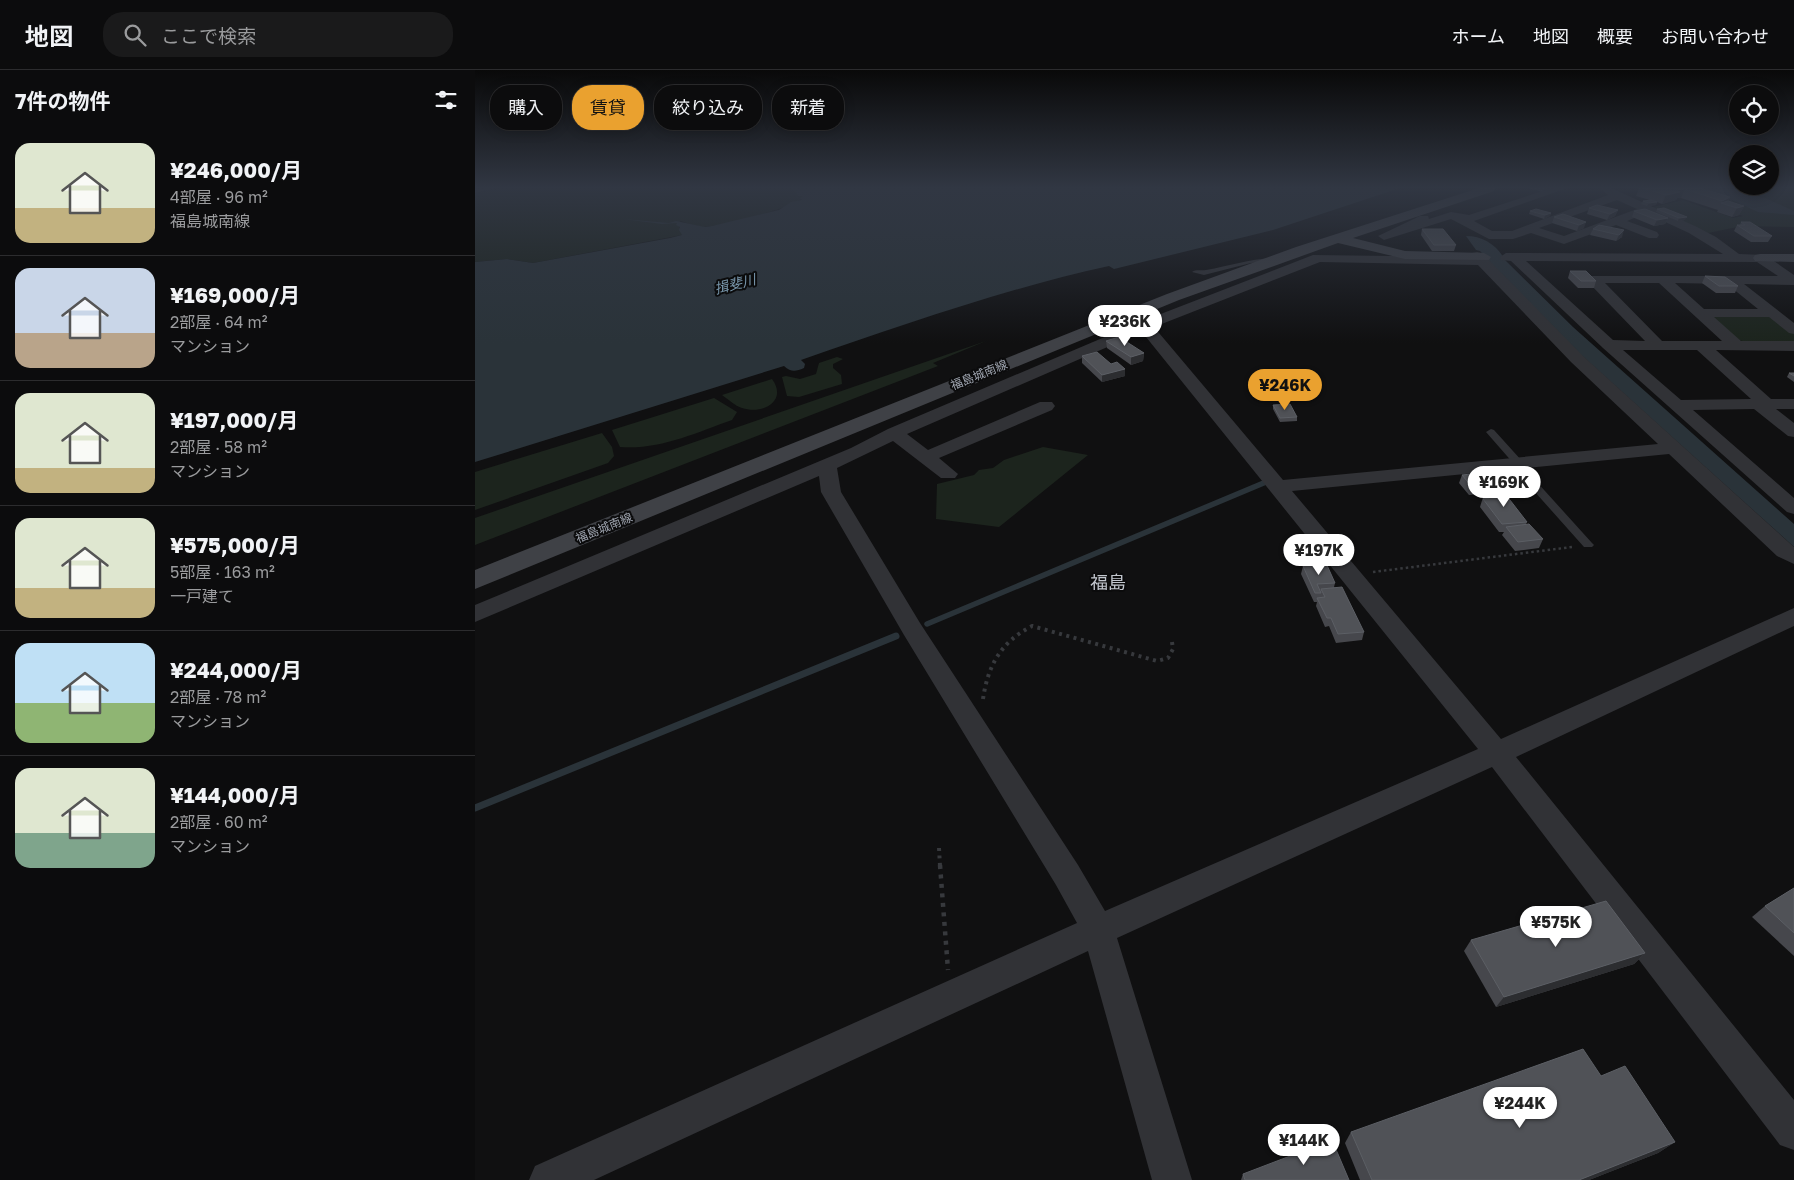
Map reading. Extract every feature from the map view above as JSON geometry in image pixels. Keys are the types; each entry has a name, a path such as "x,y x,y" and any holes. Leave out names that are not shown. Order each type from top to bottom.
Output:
{"main road":[{"name":"福島城南線","path":"475,580 1006,364 1273,260 1332,240"},
{"path":"1344,240 1405,255 1481,258"},
{"path":"1369,240 1388,252"},
{"path":"1301,250 1320,248 1388,252"},
{"path":"1760,258 1794,258"}],"street":[{"path":"1712,240 1735,258"},
{"path":"1514,257 1608,345 1794,508"},
{"path":"1643,257 1737,346"},
{"path":"475,614 827,465 895,433 1145,326 1318,258 1760,258 1794,280"},
{"path":"1481,258 1577,359 1785,551 1794,556"},
{"path":"1658,345 1593,279 1794,280"},
{"path":"1731,280 1794,330"},
{"path":"1700,313 1773,313"},
{"path":"1145,326 1279,486 1497,753 1794,1131"},
{"path":"1608,345 1794,346"},
{"path":"1703,346 1762,404 1794,432"},
{"path":"1675,405 1794,404"},
{"path":"926,457 1046,406"},
{"path":"895,433 948,474"},
{"path":"1279,486 1673,448"},
{"path":"827,465 831,492 911,629 1067,875 1098,930 1172,1180"},
{"path":"549,1180 1098,930 1497,753 1794,616"}],"lane":[{"path":"1195,272 1204,273 1251,261 1273,260"},
{"path":"1491,432 1519,463 1522,471 1588,545"}],"path":[{"path":"1350,575 1588,545"},
{"path":"968,719 981,707 991,663 1004,645 1021,631 1032,626 1157,661 1169,658 1173,649 1172,642"},
{"path":"939,848 949,998"}],"shaded area":[{"path":"475,240 656,240 533,263 507,259 475,262"},
{"path":"1763,315 1772,317 1794,334 1794,343 1746,342 1735,339 1710,316"},
{"path":"986,341 933,363 938,366 475,545 475,518"},
{"path":"837,357 843,359 833,364 833,368 841,375 842,384 799,397 787,396 782,377 800,379 816,374 819,363"},
{"path":"772,379 777,394 775,400 765,408 750,410 742,408 722,395"},
{"path":"714,398 737,412 732,420 691,435 649,446 620,447 612,430"},
{"path":"602,433 612,447 614,456 608,463 475,510 475,472"},
{"path":"1043,447 1088,455 999,527 936,519 937,484 974,475 979,470 993,468 1004,460"}],"water":[{"name":"揖斐川","path":"660,240 1233,240 1114,269 1109,266 1031,285 801,360 805,364 804,368 798,370 793,371 784,366 475,462 475,262 507,259 533,263"},
{"path":"1469,240 1483,240 1494,246 1505,260 1573,327 1794,524 1794,547 1549,326 1480,251 1476,250"}],"building":[{"path":"1430,240 1452,240 1456,245 1434,245"},
{"path":"1570,271 1586,271 1596,281 1581,281"},
{"path":"1705,276 1725,277 1738,286 1719,286"},
{"path":"1119,337 1144,353 1131,357 1106,341"},
{"path":"1097,352 1111,364 1117,362 1125,369 1102,375 1082,356"},
{"path":"1290,404 1297,417 1280,418 1273,405"},
{"path":"1489,472 1500,484 1472,487 1462,475"},
{"path":"1503,491 1527,522 1502,524 1483,499 1489,498 1485,492"},
{"path":"1529,524 1543,539 1518,542 1506,527"},
{"path":"1326,563 1335,583 1317,584 1321,593 1315,593 1303,566"},
{"path":"1342,587 1364,632 1338,634 1331,618 1327,618 1317,598 1325,597 1321,589"},
{"path":"1794,888 1794,933 1765,906"},
{"path":"1606,901 1645,953 1504,997 1471,940"},
{"path":"1583,1049 1601,1076 1625,1066 1675,1142 1579,1180 1372,1180 1351,1132"},
{"path":"1332,1140 1349,1180 1245,1180 1243,1174"}],"waterway":[{"path":"927,624 1266,482"},
{"path":"475,808 896,636"}],"district":[{"name":"福島","path":"1108,583"}]}
